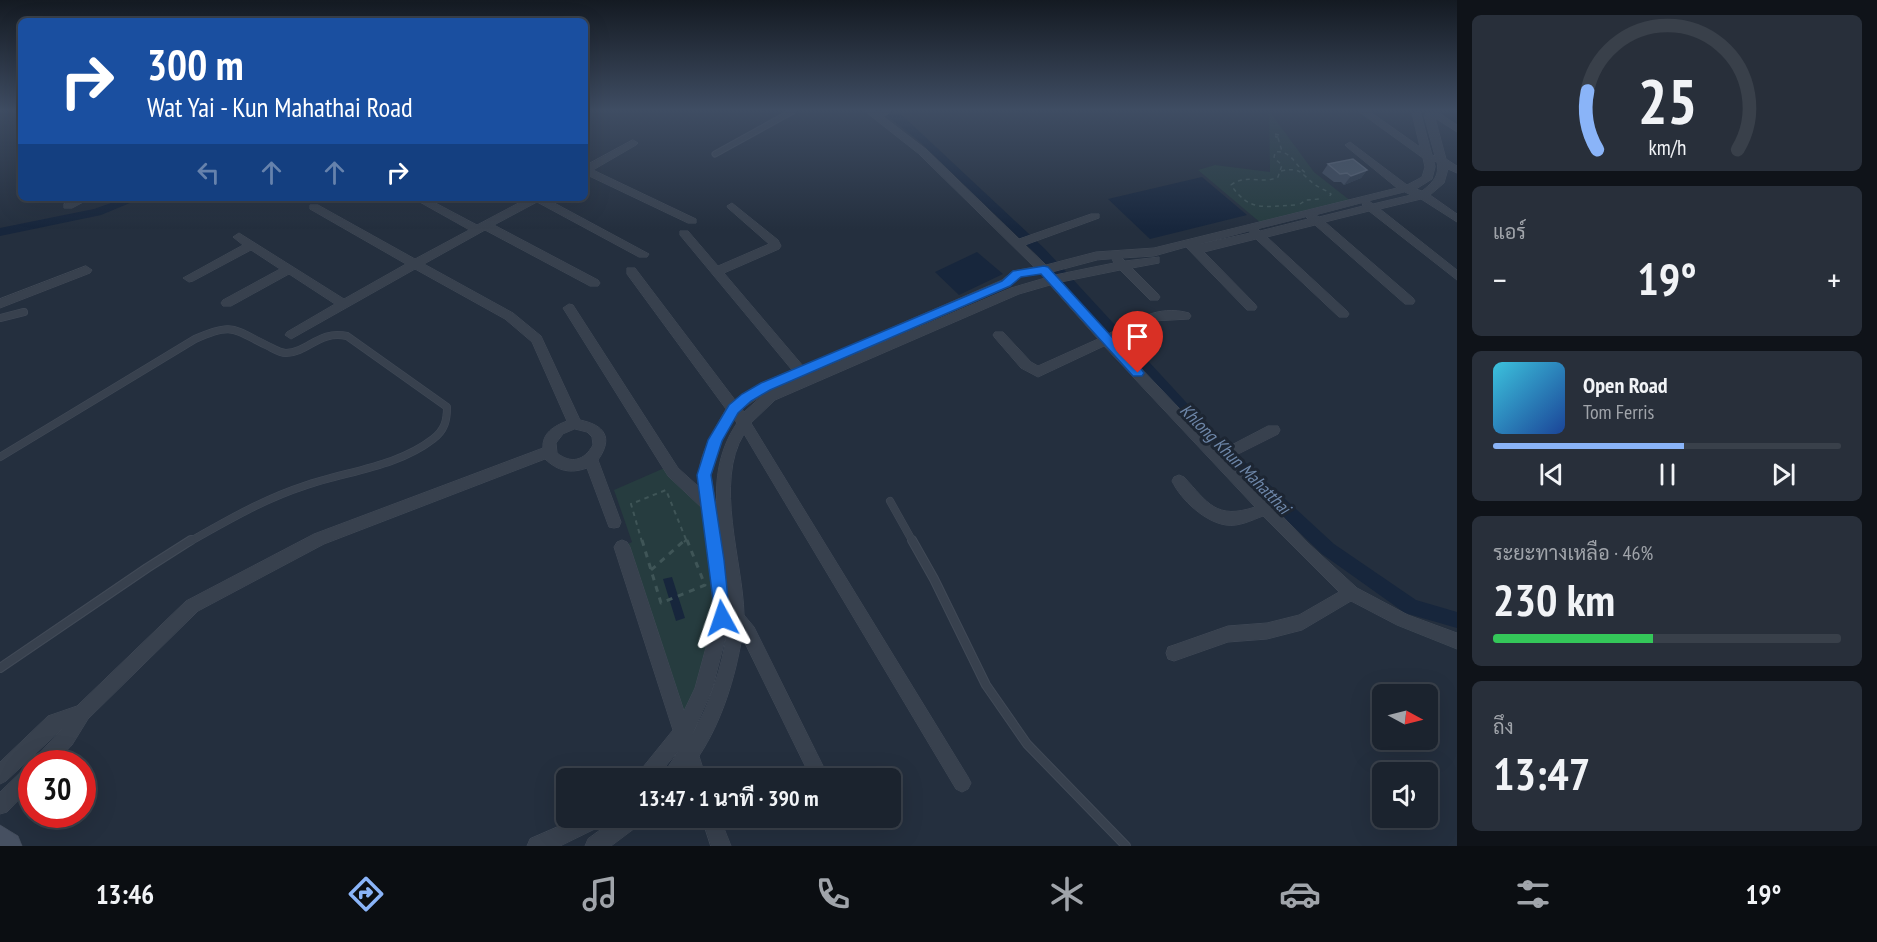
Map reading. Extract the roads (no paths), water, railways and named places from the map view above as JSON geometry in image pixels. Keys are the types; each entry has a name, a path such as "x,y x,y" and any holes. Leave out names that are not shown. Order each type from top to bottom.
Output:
{"main road":[{"path":"0,838 8,846"}],"street":[{"path":"588,168 620,150"},
{"path":"921,150 1021,243 1048,275 1109,337 1266,509 1351,593 1403,620 1457,641"},
{"path":"1357,150 1405,189 1423,195 1457,219"},
{"path":"1419,150 1457,170"},
{"path":"1312,217 1362,200 1405,189 1428,179 1430,167 1428,150"},
{"path":"738,415 754,408 804,376 1010,287 1068,270 1158,260 1192,247 1254,231 1312,217 1372,208 1423,195 1439,183 1443,167 1438,150"},
{"path":"588,171 692,221"},
{"path":"1362,200 1457,276"},
{"path":"68,206 79,201"},
{"path":"424,201 594,283"},
{"path":"291,335 416,262 528,201"},
{"path":"539,201 643,254"},
{"path":"716,272 775,246 732,206"},
{"path":"314,207 509,316 537,339 575,424"},
{"path":"1021,243 1095,216"},
{"path":"1312,217 1409,302"},
{"path":"1254,231 1343,314"},
{"path":"684,233 804,376"},
{"path":"239,237 345,305"},
{"path":"189,278 251,246"},
{"path":"1068,270 1095,256 1192,247"},
{"path":"1192,247 1251,307"},
{"path":"1113,256 1154,297"},
{"path":"227,303 289,269"},
{"path":"0,304 86,270"},
{"path":"631,271 738,415 962,783"},
{"path":"569,308 673,472 715,505"},
{"path":"999,335 1026,365 1037,373 1130,329 1141,320 1159,314 1185,316"},
{"path":"678,768 699,739 724,682 732,559 715,505 738,415"},
{"path":"575,424 591,427 600,438 597,453 577,466 554,461 549,452 549,442 552,436 566,426 575,424"},
{"path":"1220,457 1272,430"},
{"path":"55,750 66,739 82,712 192,606 319,539 549,452"},
{"path":"591,459 614,522"},
{"path":"1179,481 1213,515 1222,519 1235,519 1266,509"},
{"path":"622,547 694,768"},
{"path":"1174,653 1228,634 1268,631 1302,622 1351,593"},
{"path":"653,768 682,733 703,690 729,618"},
{"path":"729,618 752,639 815,768"},
{"path":"0,775 54,722 82,712"},
{"path":"0,805 18,787"},
{"path":"537,846 578,828"},
{"path":"595,846 619,828"},
{"path":"715,828 721,846"}],"lane":[{"path":"716,154 722,150"},
{"path":"0,318 24,312"},
{"path":"0,457 195,339 218,329 231,328 283,352 290,352 329,333 347,336 447,407 449,416 446,424 431,442 404,456 310,484 238,513 122,583 0,668"},
{"path":"890,501 934,579 986,685 1028,744 1126,846"}],"water":[{"path":"1202,177 1247,215 1150,239 1108,199"},
{"path":"977,252 1003,274 959,295 935,272"},
{"path":"672,577 685,618 676,621 663,579"}],"waterway":[{"name":"Khlong Khun Mahatthai","path":"935,150 1041,252 1215,443 1328,549 1411,607 1457,620"},
{"path":"0,232 97,212 128,201"}]}
